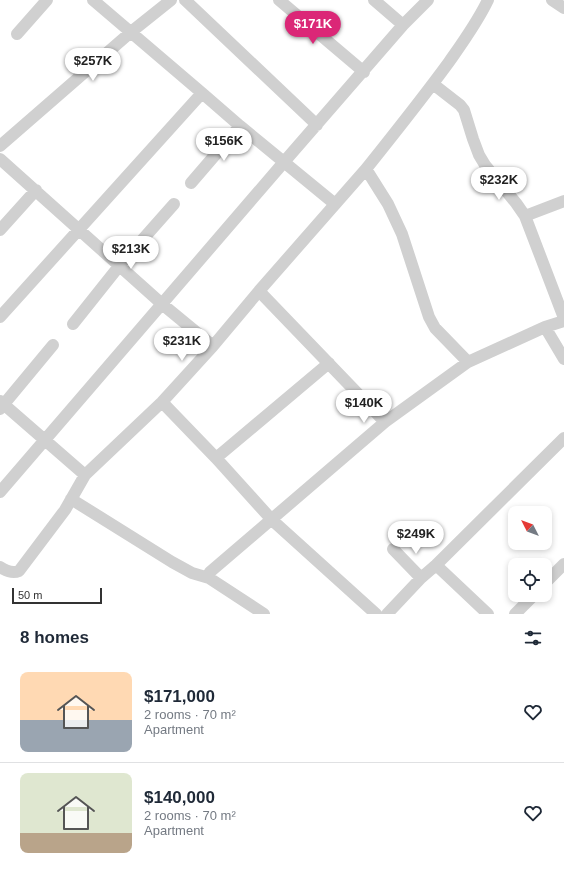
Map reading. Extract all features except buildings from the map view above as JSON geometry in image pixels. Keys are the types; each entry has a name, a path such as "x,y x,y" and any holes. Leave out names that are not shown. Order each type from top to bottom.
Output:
{"street":[{"path":"17,34 46,0"},
{"path":"93,0 240,126 335,204"},
{"path":"0,146 131,32 171,0"},
{"path":"185,0 317,125"},
{"path":"279,0 364,72"},
{"path":"374,0 403,25"},
{"path":"0,492 403,25 428,0"},
{"path":"0,567 10,572 15,573 19,571 64,510 85,475 162,402 213,346 259,290 366,169 433,84 481,16 488,0"},
{"path":"552,0 564,8"},
{"path":"210,578 210,572 385,422 468,362 564,319 525,216 516,202 485,165 479,155 472,140 464,110 460,105 433,84"},
{"path":"0,317 202,93"},
{"path":"190,183 240,126"},
{"path":"0,159 162,304 213,346"},
{"path":"366,169 388,204 402,234 429,317 435,328 468,362"},
{"path":"0,230 36,190"},
{"path":"525,216 564,201"},
{"path":"73,324 120,265 174,204"},
{"path":"259,290 385,422"},
{"path":"545,327 564,359"},
{"path":"53,345 1,405 45,439 85,475"},
{"path":"216,458 328,363"},
{"path":"162,402 216,458 272,520 376,614"},
{"path":"387,614 421,578 436,565 564,438"},
{"path":"71,499 172,562 192,573 210,578 264,614"},
{"path":"394,549 421,578"},
{"path":"552,576 564,564"},
{"path":"436,565 488,614"},
{"path":"515,614 527,602"}]}
